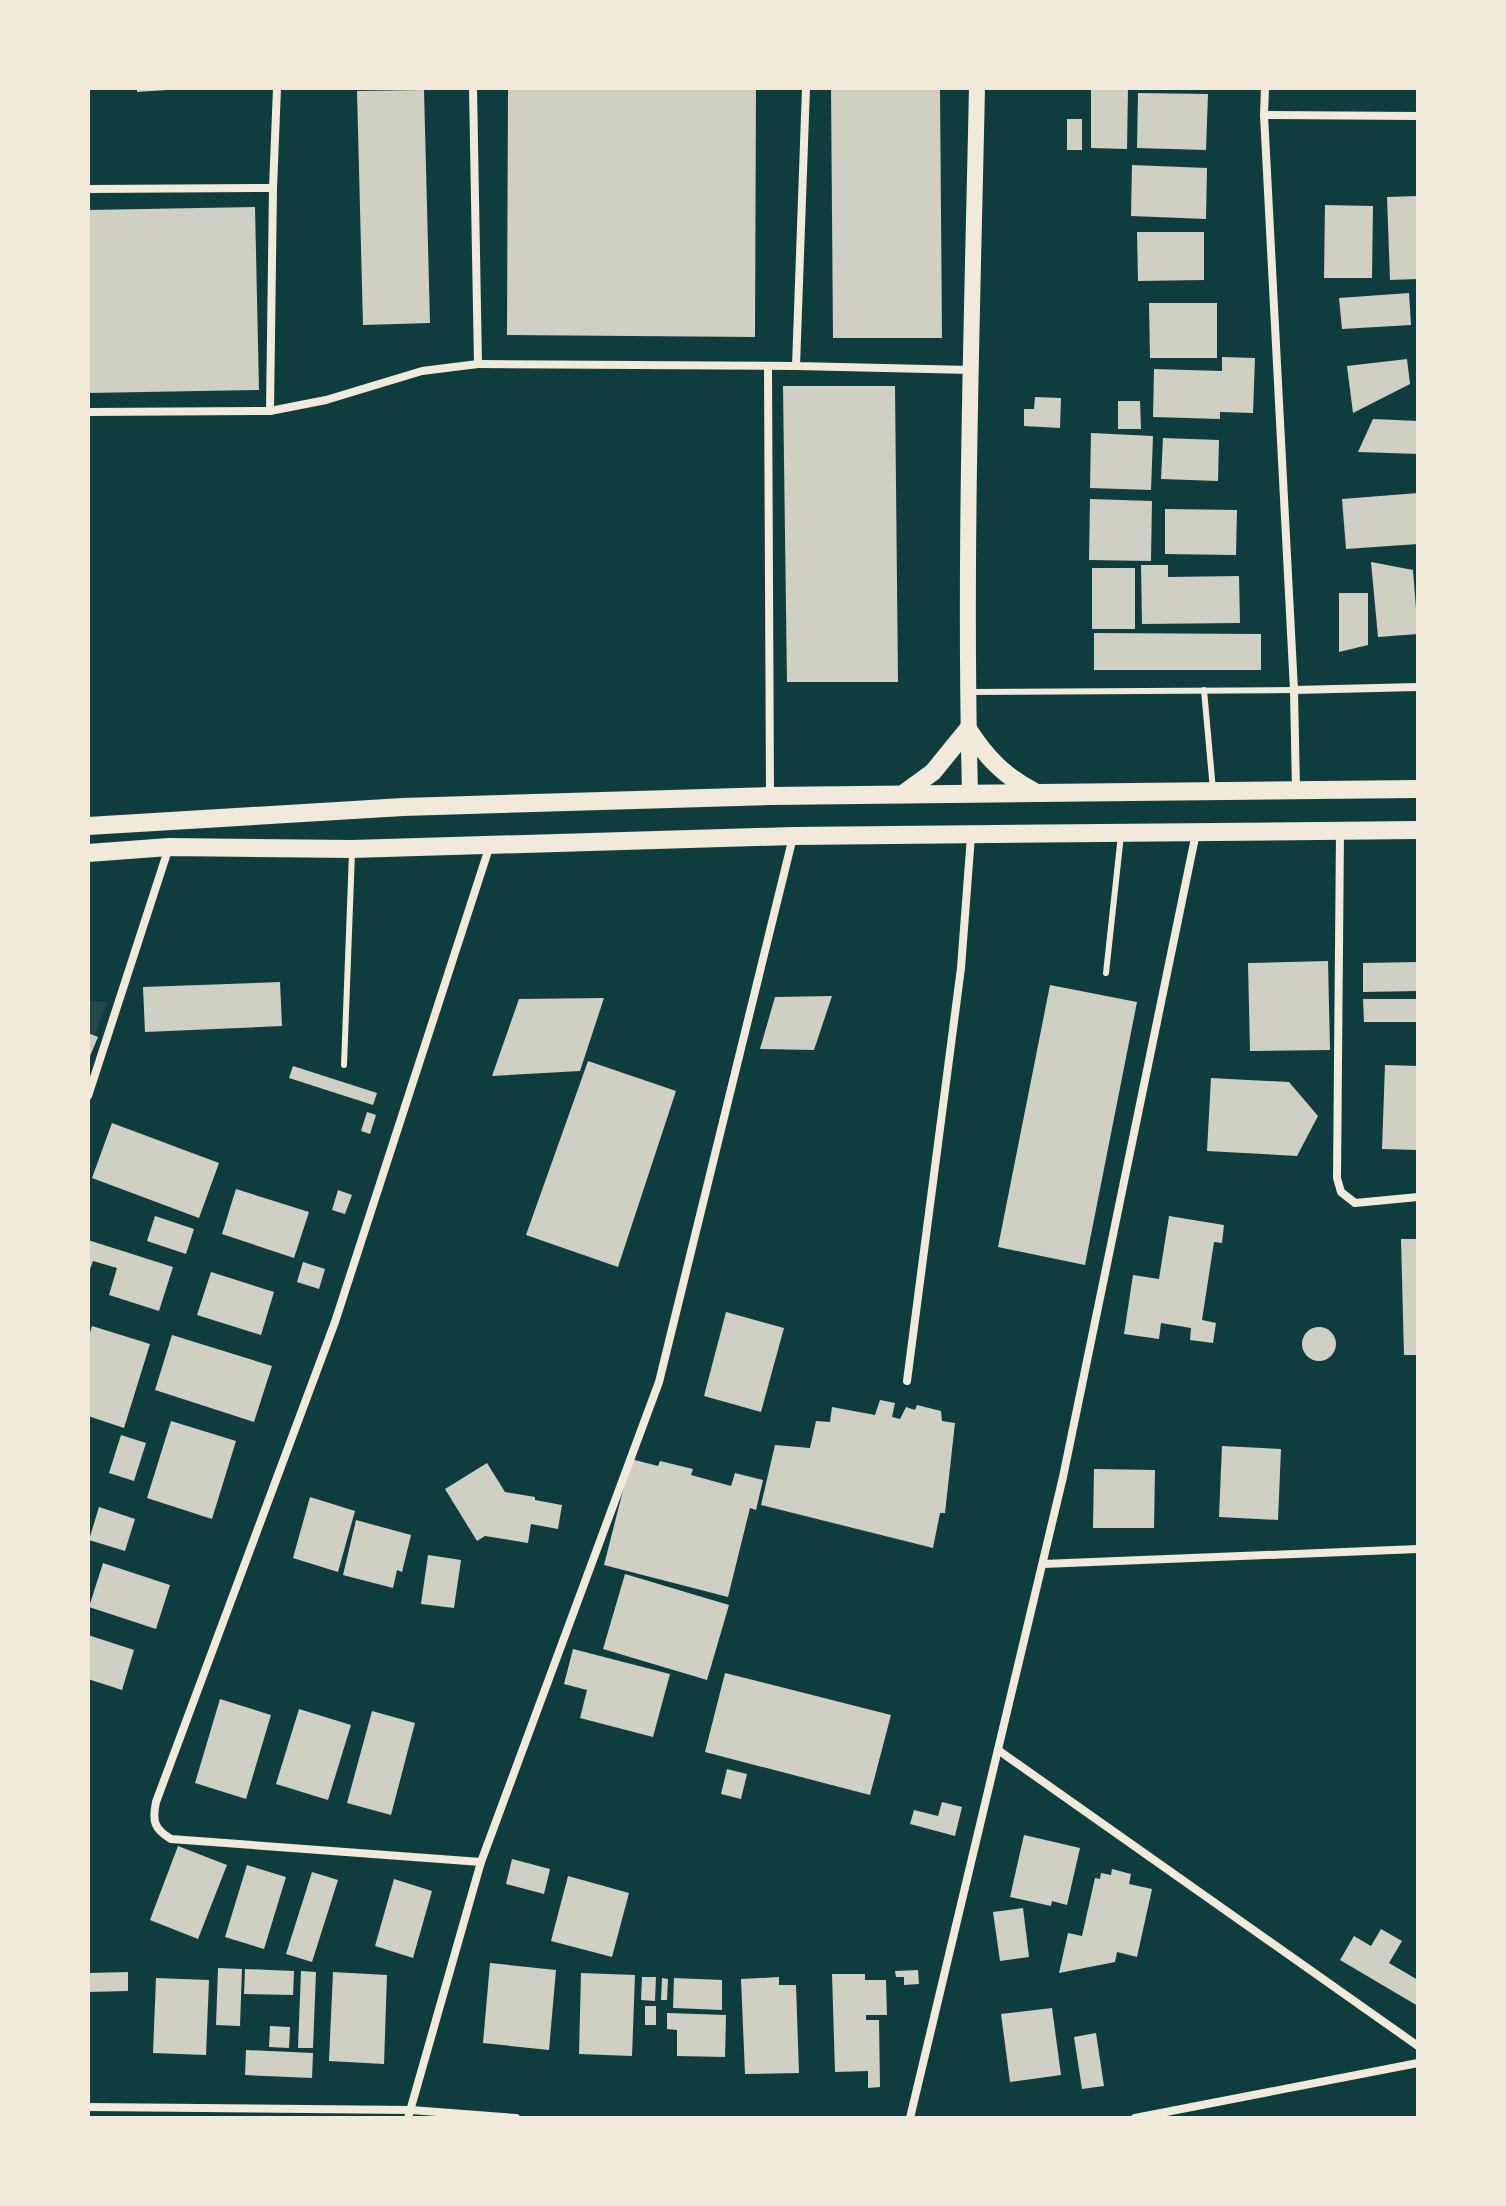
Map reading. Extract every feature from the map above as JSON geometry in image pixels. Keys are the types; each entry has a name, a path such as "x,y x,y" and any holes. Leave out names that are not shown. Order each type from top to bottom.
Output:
{"main road":[{"path":"970,793 971,370 977,88"},
{"path":"903,794 940,766 968,729"},
{"path":"968,729 993,763 1037,794"},
{"path":"88,826 403,807 770,796 1418,789"},
{"path":"88,853 169,847 352,849 793,836 1418,830"}],"street":[{"path":"270,411 277,88"},
{"path":"473,88 478,364"},
{"path":"796,366 806,88"},
{"path":"1265,88 1294,690 1296,790"},
{"path":"1264,115 1418,116"},
{"path":"88,189 273,188"},
{"path":"88,412 270,411 326,400 422,371 478,364 971,370"},
{"path":"768,366 770,796"},
{"path":"1294,690 1418,687"},
{"path":"1340,832 1337,1178 1341,1192 1355,1203 1418,1197"},
{"path":"910,2118 1063,1477 1196,833"},
{"path":"410,2114 481,1862 659,1382 793,836"},
{"path":"907,1381 961,968 971,836"},
{"path":"481,1862 171,1839 158,1831 152,1819 335,1322 490,844"},
{"path":"88,1096 169,847"},
{"path":"1043,1564 1418,1549"},
{"path":"998,1750 1418,2046"},
{"path":"1135,2118 1418,2063"},
{"path":"88,2107 516,2118"}],"lane":[{"path":"1204,690 1213,791"},
{"path":"968,692 1294,690"},
{"path":"1106,973 1121,835"},
{"path":"344,1065 352,849"}],"shaded area":[{"path":"88,1001 107,1002 88,1052"}],"building":[{"path":"137,88 167,88 167,90 137,92"},
{"path":"508,88 756,88 755,337 507,335"},
{"path":"831,88 940,88 942,338 833,338"},
{"path":"1091,88 1128,88 1127,149 1091,148"},
{"path":"424,90 430,323 363,325 357,91"},
{"path":"1138,93 1208,94 1206,150 1137,148"},
{"path":"1067,119 1082,119 1082,150 1067,150"},
{"path":"1132,165 1207,168 1206,219 1131,216"},
{"path":"1418,196 1418,279 1390,280 1387,197"},
{"path":"1325,205 1373,206 1372,278 1324,278"},
{"path":"255,207 259,390 88,393 88,210"},
{"path":"1137,232 1204,232 1204,280 1138,281"},
{"path":"1409,293 1411,325 1342,329 1339,298"},
{"path":"1149,303 1217,303 1217,358 1150,358"},
{"path":"1222,357 1255,358 1253,413 1220,412 1220,419 1153,417 1154,369 1222,371"},
{"path":"1407,359 1410,384 1353,413 1347,366"},
{"path":"783,386 895,386 898,682 787,682"},
{"path":"1035,397 1061,398 1060,428 1024,426 1024,409 1034,409"},
{"path":"1118,401 1140,401 1141,429 1118,429"},
{"path":"1373,419 1418,421 1418,454 1358,452"},
{"path":"1091,433 1153,436 1151,490 1090,488"},
{"path":"1163,438 1219,440 1218,481 1161,479"},
{"path":"1418,493 1418,544 1346,549 1342,499"},
{"path":"1090,499 1152,501 1151,561 1089,560"},
{"path":"1165,509 1237,510 1236,555 1165,554"},
{"path":"1371,562 1413,570 1418,634 1378,637"},
{"path":"1141,565 1168,565 1168,577 1239,576 1240,623 1142,624"},
{"path":"1092,568 1135,568 1135,629 1092,629"},
{"path":"1339,593 1368,593 1368,645 1339,652"},
{"path":"1094,633 1261,634 1261,670 1094,670"},
{"path":"1328,961 1330,1050 1250,1051 1248,963"},
{"path":"1418,962 1418,991 1363,992 1363,963"},
{"path":"280,982 282,1026 145,1032 143,987"},
{"path":"1050,985 1137,1002 1085,1265 998,1247"},
{"path":"832,996 814,1050 760,1049 775,997"},
{"path":"604,998 580,1071 492,1076 519,999"},
{"path":"1363,999 1418,999 1418,1022 1364,1022"},
{"path":"88,1033 98,1037 88,1061"},
{"path":"588,1061 676,1091 618,1267 526,1235"},
{"path":"1385,1065 1418,1066 1418,1150 1382,1149"},
{"path":"293,1066 377,1093 373,1105 289,1078"},
{"path":"1211,1078 1289,1082 1318,1116 1297,1156 1207,1151"},
{"path":"367,1112 376,1115 370,1134 361,1131"},
{"path":"112,1123 219,1163 199,1218 92,1178"},
{"path":"236,1189 309,1212 294,1258 222,1234"},
{"path":"338,1190 352,1195 345,1214 332,1210"},
{"path":"155,1216 194,1229 186,1254 147,1241"},
{"path":"1169,1216 1224,1225 1222,1243 1214,1242 1202,1320 1216,1323 1213,1343 1190,1340 1191,1328 1161,1323 1159,1339 1124,1334 1133,1275 1159,1279"},
{"path":"1401,1239 1418,1239 1418,1355 1404,1355"},
{"path":"88,1240 173,1267 159,1311 109,1295 117,1268 93,1261 88,1275"},
{"path":"303,1262 325,1269 319,1289 297,1282"},
{"path":"211,1272 274,1292 261,1335 197,1315"},
{"path":"726,1312 784,1328 761,1412 704,1396"},
{"path":"92,1326 150,1344 124,1428 88,1416 88,1340"},
{"path":"1319,1327 1331,1332 1336,1344 1331,1356 1319,1361 1307,1356 1302,1344 1307,1332"},
{"path":"172,1335 272,1366 254,1422 155,1390"},
{"path":"880,1400 895,1403 892,1417 900,1419 906,1407 915,1410 917,1405 941,1411 942,1421 955,1423 945,1513 940,1513 933,1548 761,1505 775,1445 810,1448 816,1421 830,1422 832,1407 875,1415"},
{"path":"171,1421 236,1441 212,1519 147,1498"},
{"path":"121,1435 146,1443 134,1481 109,1473"},
{"path":"1222,1446 1281,1449 1278,1520 1219,1517"},
{"path":"631,1459 658,1466 660,1461 693,1469 691,1475 731,1486 735,1473 763,1480 756,1510 750,1508 728,1597 604,1565"},
{"path":"487,1463 505,1492 562,1505 558,1529 531,1524 528,1543 485,1536 477,1541 445,1489"},
{"path":"1094,1469 1155,1470 1154,1528 1093,1528"},
{"path":"310,1497 355,1511 338,1572 293,1558"},
{"path":"99,1507 135,1519 125,1551 89,1540"},
{"path":"356,1520 411,1535 402,1572 397,1570 393,1588 343,1575"},
{"path":"428,1555 461,1560 454,1608 421,1604"},
{"path":"103,1563 170,1585 156,1629 89,1607"},
{"path":"625,1574 729,1605 707,1680 603,1649"},
{"path":"88,1635 134,1650 122,1690 88,1679"},
{"path":"573,1649 670,1674 653,1737 580,1718 587,1690 564,1684"},
{"path":"725,1673 891,1715 870,1795 705,1752"},
{"path":"220,1699 271,1715 246,1799 195,1783"},
{"path":"299,1709 351,1725 328,1800 276,1784"},
{"path":"372,1711 415,1723 391,1815 347,1803"},
{"path":"727,1769 747,1774 741,1799 721,1794"},
{"path":"942,1802 962,1807 955,1836 910,1824 914,1810 938,1816"},
{"path":"1024,1835 1080,1848 1067,1905 1052,1901 1051,1906 1010,1897"},
{"path":"178,1846 227,1865 198,1939 150,1920"},
{"path":"512,1859 550,1869 544,1894 506,1884"},
{"path":"247,1865 286,1877 264,1949 225,1937"},
{"path":"1112,1869 1131,1874 1129,1884 1152,1889 1137,1957 1117,1952 1115,1962 1059,1973 1068,1933 1082,1936 1095,1878 1100,1879 1101,1873 1111,1875"},
{"path":"312,1872 338,1880 312,1962 286,1954"},
{"path":"568,1876 629,1893 612,1957 551,1941"},
{"path":"394,1879 432,1891 413,1958 375,1946"},
{"path":"1023,1908 1029,1957 1000,1961 993,1912"},
{"path":"1381,1929 1402,1941 1389,1963 1418,1980 1418,2006 1340,1960 1354,1936 1371,1946"},
{"path":"490,1963 556,1970 549,2050 483,2043"},
{"path":"218,1968 242,1969 240,2026 216,2025"},
{"path":"245,1969 294,1971 293,1995 244,1994"},
{"path":"918,1970 919,1984 904,1985 904,1977 896,1977 895,1971"},
{"path":"301,1971 316,1972 313,2048 298,2048"},
{"path":"128,1972 128,1991 88,1992 88,1973"},
{"path":"333,1972 387,1975 384,2064 329,2061"},
{"path":"581,1973 635,1975 632,2056 579,2054"},
{"path":"832,1974 865,1974 865,1980 886,1980 887,2015 866,2015 866,2020 879,2020 880,2087 868,2088 868,2071 835,2072"},
{"path":"642,1977 656,1977 655,2001 641,2000"},
{"path":"779,1977 779,1985 796,1985 799,2073 745,2074 741,1979"},
{"path":"156,1978 209,1980 206,2055 153,2053"},
{"path":"662,1978 668,1979 667,2000 661,2000"},
{"path":"674,1978 722,1980 722,2010 673,2008"},
{"path":"645,2006 656,2006 656,2025 645,2025"},
{"path":"1052,2008 1061,2075 1010,2082 1001,2014"},
{"path":"667,2013 726,2015 725,2057 677,2056 677,2030 667,2029"},
{"path":"270,2026 290,2027 289,2048 269,2047"},
{"path":"1096,2033 1104,2086 1082,2089 1074,2037"},
{"path":"246,2050 313,2053 312,2078 245,2075"}]}
